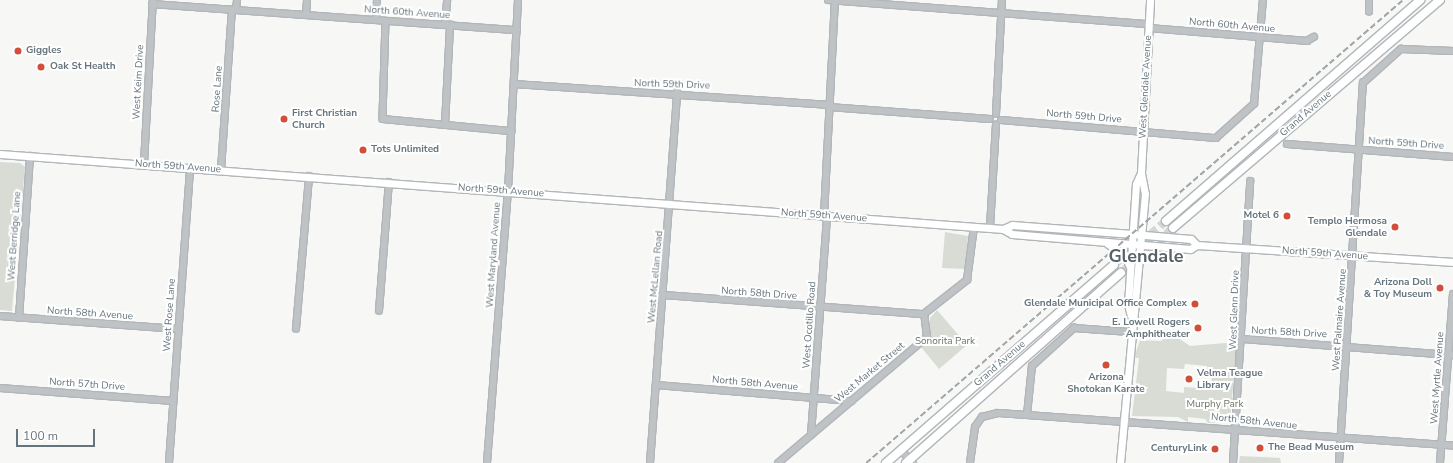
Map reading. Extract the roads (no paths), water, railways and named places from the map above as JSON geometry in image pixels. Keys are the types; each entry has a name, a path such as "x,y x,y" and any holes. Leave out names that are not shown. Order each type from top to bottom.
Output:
{"highway":[{"name":"Grand Avenue","path":"1166,221 1420,0"},
{"name":"Grand Avenue","path":"1173,228 1440,0"},
{"name":"Grand Avenue","path":"886,463 1114,265"},
{"name":"Grand Avenue","path":"910,462 1121,273"}],"main road":[{"name":"West Glendale Avenue","path":"1131,316 1142,235 1145,185 1141,173 1150,0"},
{"name":"North 59th Avenue","path":"0,154 990,228 1002,229 1012,234 1190,249 1197,245 1453,262"},
{"name":"West Glendale Avenue","path":"1120,463 1131,316 1132,244 1136,184 1141,173"},
{"name":"North 59th Avenue","path":"1002,229 1012,225 1133,234 1191,239 1197,245"},
{"path":"1090,241 1121,251 1131,271"}],"street":[{"path":"234,10 237,0"},
{"path":"306,0 306,15"},
{"path":"376,19 377,0"},
{"path":"445,125 447,0"},
{"name":"West Maryland Avenue","path":"487,463 508,191 518,0"},
{"name":"North 60th Avenue","path":"828,0 1001,13 1308,41 1314,37"},
{"name":"West Ocotillo Road","path":"811,435 820,307 835,0"},
{"path":"990,228 996,125 1001,120 996,114 1002,0"},
{"path":"1260,37 1263,0"},
{"path":"1368,12 1369,0"},
{"name":"North 60th Avenue","path":"152,2 234,10 517,30"},
{"name":"West Keim Drive","path":"144,164 152,2"},
{"name":"Rose Lane","path":"221,170 234,10"},
{"path":"386,21 383,119 511,131"},
{"name":"North 59th Drive","path":"1001,120 1212,139 1254,104 1260,37"},
{"name":"West Palmaire Avenue","path":"1339,463 1354,266 1350,256 1363,83 1401,49 1453,51"},
{"name":"North 59th Drive","path":"514,84 677,93 990,119"},
{"name":"West McLellan Road","path":"650,463 671,204 677,93"},
{"path":"996,114 990,119 996,125"},
{"name":"North 59th Drive","path":"1287,144 1453,157"},
{"name":"West Berridge Lane","path":"19,318 30,156"},
{"name":"West Rose Lane","path":"169,463 190,168"},
{"path":"296,328 310,176"},
{"path":"379,311 389,182"},
{"name":"West Glenn Drive","path":"1233,463 1243,339 1250,182"},
{"path":"924,314 966,280 974,227"},
{"name":"North 58th Drive","path":"664,295 924,314"},
{"name":"West Myrtle Avenue","path":"1440,463 1451,354 1453,295"},
{"name":"West Market Street","path":"778,463 927,337 924,314"},
{"name":"North 58th Avenue","path":"0,316 178,329"},
{"path":"1028,414 1032,366 1074,328 1130,332"},
{"name":"North 58th Drive","path":"1243,339 1348,345 1451,354"},
{"name":"North 58th Avenue","path":"656,385 852,401"},
{"name":"North 57th Drive","path":"0,388 173,401"},
{"name":"North 58th Avenue","path":"970,463 973,432 982,417 998,412 1340,439 1453,446"},
{"path":"901,450 910,462"}],"tunnel":[{"path":"1114,265 1166,221"},
{"path":"1121,273 1173,228"}],"railway":[{"path":"866,463 1403,0"}],"place":[{"name":"Giggles","path":"18,51"},
{"name":"Oak St Health","path":"41,67"},
{"name":"First Christian Church","path":"284,119"},
{"name":"Tots Unlimited","path":"363,150"},
{"name":"Motel 6","path":"1287,216"},
{"name":"Templo Hermosa Glendale","path":"1395,227"},
{"name":"Arizona Doll & Toy Museum","path":"1440,288"},
{"name":"Glendale Municipal Office Complex","path":"1195,304"},
{"name":"E. Lowell Rogers Amphitheater","path":"1198,328"},
{"name":"Arizona Shotokan Karate","path":"1106,365"},
{"name":"Velma Teague Library","path":"1189,379"},
{"name":"The Bead Museum","path":"1260,448"},
{"name":"CenturyLink","path":"1215,449"}],"district":[{"name":"Glendale","path":"1146,256"}],"park label":[{"name":"Sonorita Park","path":"945,342"},
{"name":"Murphy Park","path":"1215,405"}]}
